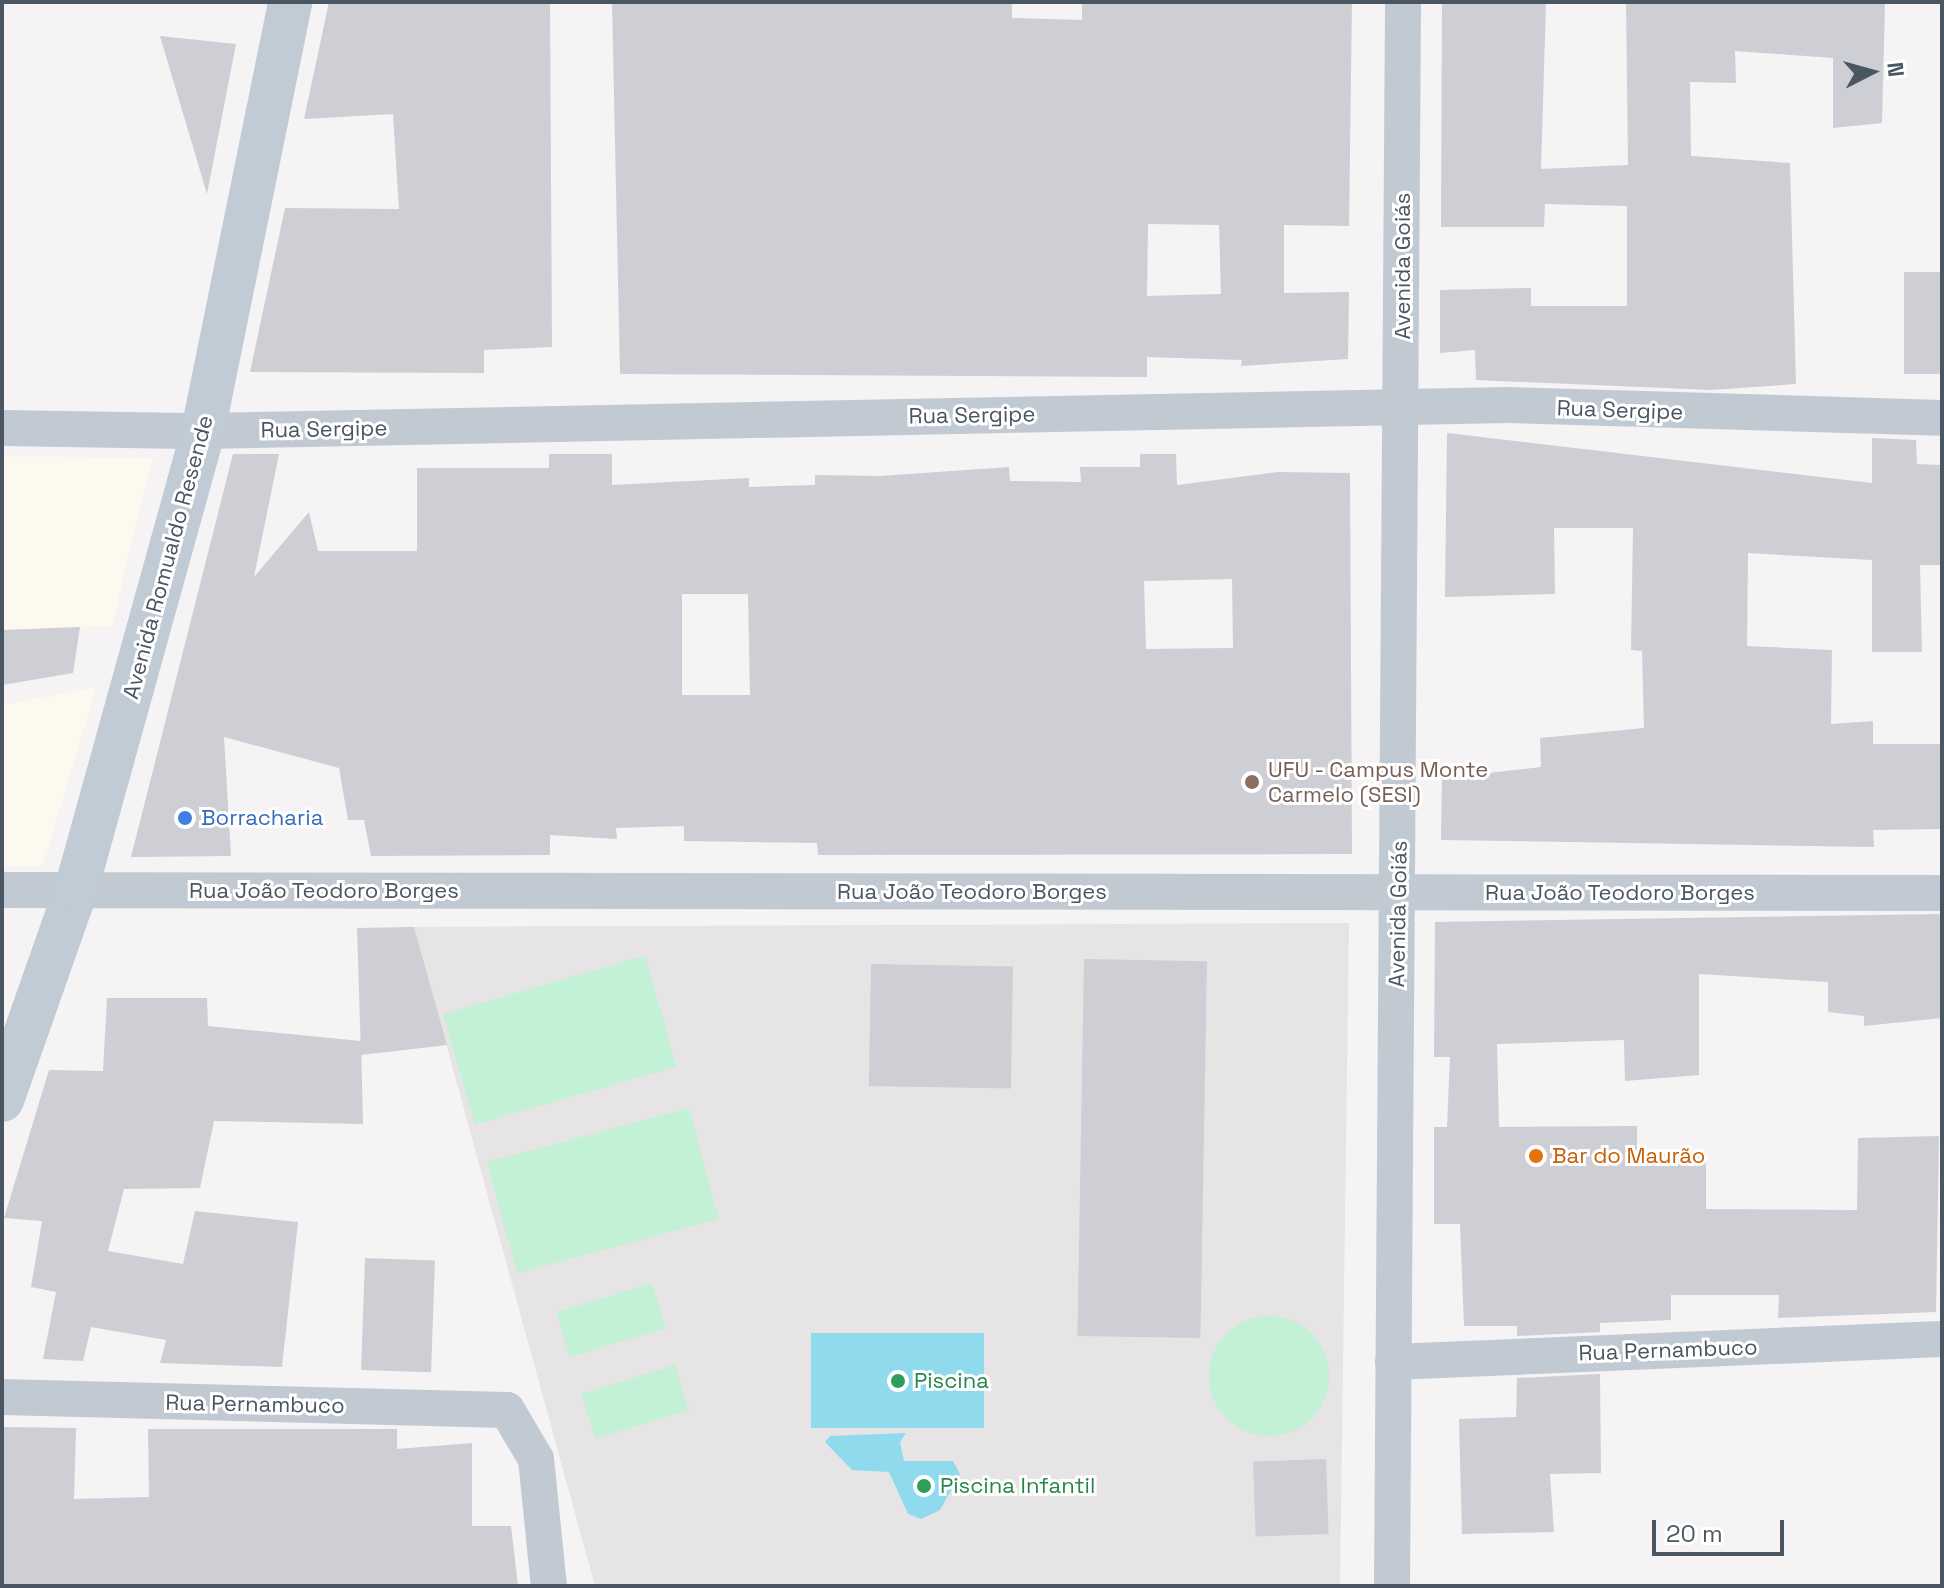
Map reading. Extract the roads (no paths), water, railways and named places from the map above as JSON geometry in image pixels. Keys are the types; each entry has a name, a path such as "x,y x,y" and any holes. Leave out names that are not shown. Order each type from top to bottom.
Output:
{"street":[{"name":"Avenida Romualdo Resende","path":"2,1100 76,890 203,431 290,2"},
{"name":"Avenida Goiás","path":"1392,1586 1403,2"},
{"name":"Rua Sergipe","path":"2,428 203,431 1402,406 1942,418"},
{"name":"Rua João Teodoro Borges","path":"2,890 1942,893"},
{"name":"Rua Pernambuco","path":"1393,1362 1942,1339"},
{"name":"Rua Pernambuco","path":"2,1397 507,1410 536,1459 549,1586"}],"water":[{"name":"Piscina","path":"811,1333 984,1333 984,1428 811,1428"},
{"name":"Piscina Infantil","path":"906,1433 900,1442 904,1461 953,1461 960,1474 940,1510 921,1519 908,1514 889,1472 852,1470 825,1442 830,1436"}],"place":[{"name":"UFU - Campus Monte Carmelo (SESI)","path":"1252,782"},
{"name":"Borracharia","path":"185,818"},
{"name":"Bar do Maurão","path":"1536,1156"},
{"name":"Piscina","path":"898,1381"},
{"name":"Piscina Infantil","path":"924,1486"}]}
